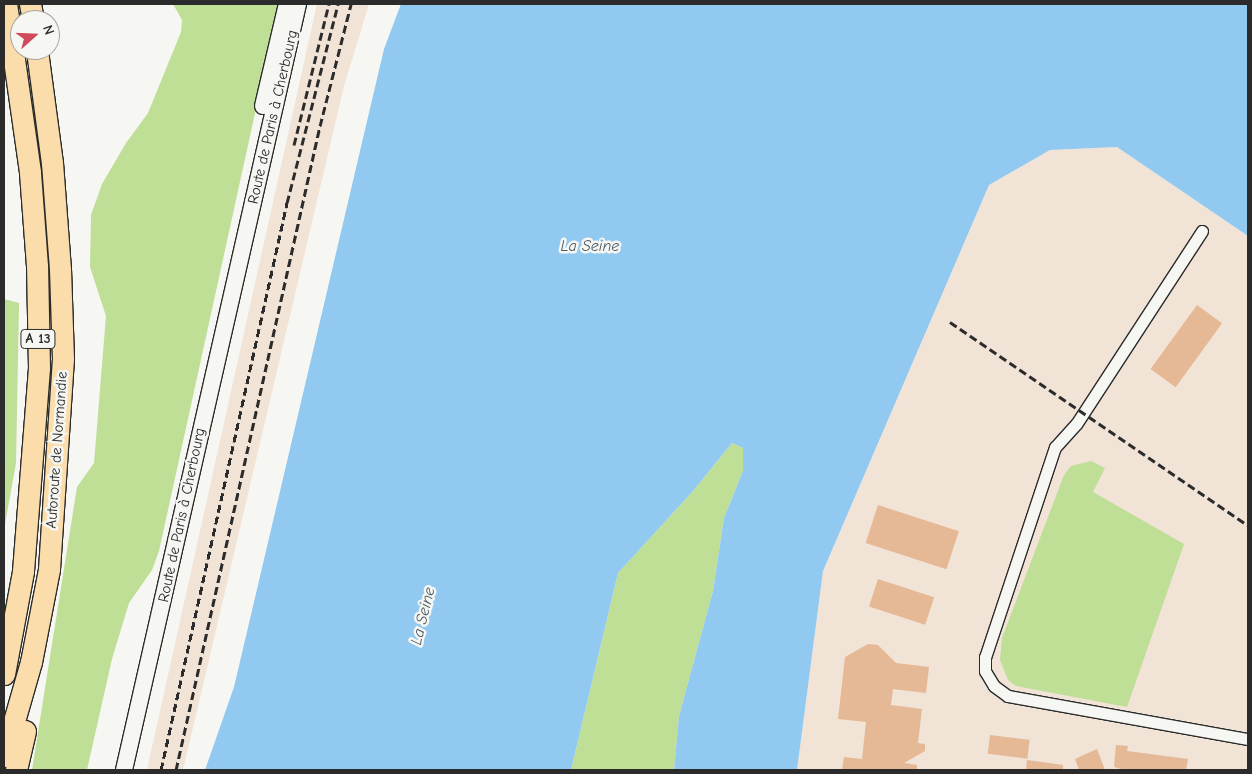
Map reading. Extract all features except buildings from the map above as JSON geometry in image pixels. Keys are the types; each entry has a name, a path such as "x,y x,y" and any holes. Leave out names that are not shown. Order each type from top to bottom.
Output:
{"highway":[{"name":"Autoroute de Normandie","path":"4,674 23,571 39,368 37,266 30,172 6,4"},
{"name":"Autoroute de Normandie","path":"4,756 31,662 49,569 63,359 60,269 52,163 38,60"},
{"path":"16,770 30,708 31,662"}],"main road":[{"name":"Route de Paris à Cherbourg","path":"238,259 267,85 286,4"},
{"name":"Route de Paris à Cherbourg","path":"124,770 238,259 298,4"}],"street":[{"path":"1202,230 1076,424 1055,447 985,657 985,671 994,686 1008,696 1248,739"}],"shaded area":[{"path":"317,4 369,4 344,86 183,770 147,770"},
{"path":"1117,147 1248,236 1248,770 797,770 823,571 989,185 1050,150"}],"green space":[{"path":"173,4 279,4 159,551 152,570 129,603 112,659 87,770 32,770 77,487 94,463 106,316 90,267 91,215 102,184 126,143 148,113 181,32 182,20"},
{"path":"4,299 19,303 16,463 4,530"},
{"path":"732,443 743,448 743,471 724,518 713,591 679,716 674,770 571,770 618,573 693,491"},
{"path":"1091,461 1105,468 1093,492 1184,544 1127,707 1016,686 1008,680 1000,660 1002,638 1064,475 1071,466"}],"water":[{"name":"La Seine","path":"401,4 1248,4 1248,236 1117,147 1050,150 989,185 823,571 797,770 674,770 679,716 713,591 724,518 743,471 743,448 732,443 693,491 618,573 571,770 205,770 234,687 384,49"}],"railway":[{"path":"294,145 329,4"},
{"path":"161,770 287,203 338,4"},
{"path":"176,770 320,126 351,4"},
{"path":"950,322 1248,525"}]}
